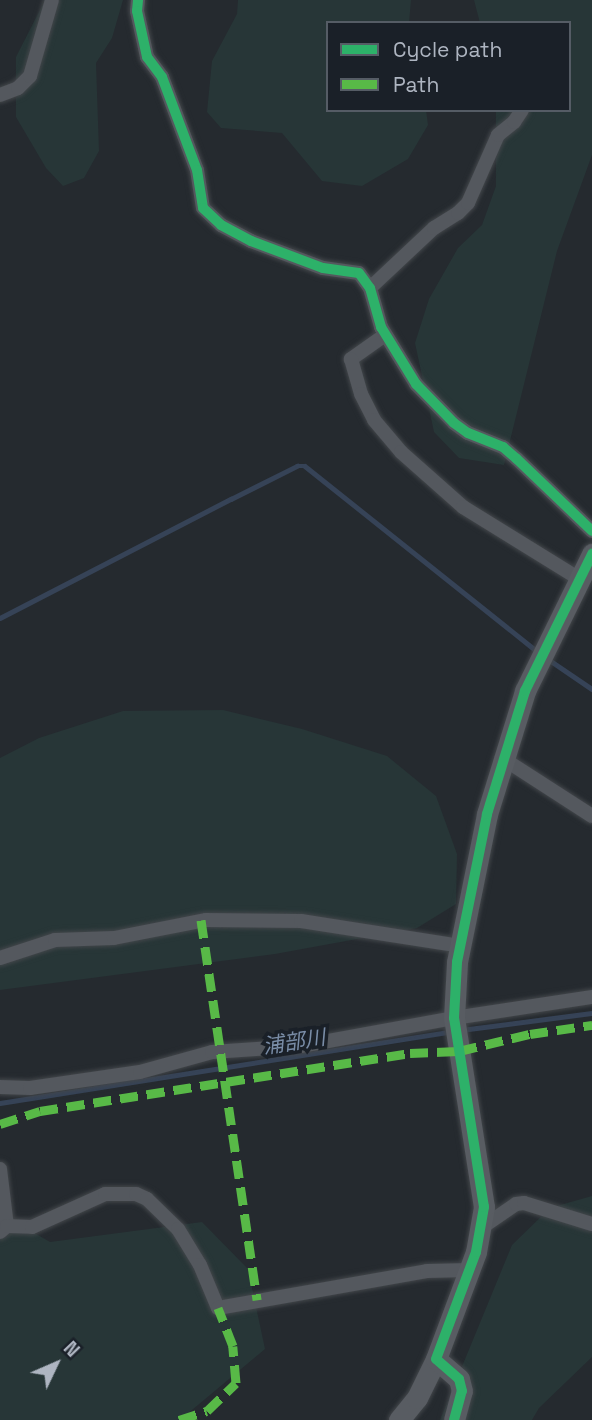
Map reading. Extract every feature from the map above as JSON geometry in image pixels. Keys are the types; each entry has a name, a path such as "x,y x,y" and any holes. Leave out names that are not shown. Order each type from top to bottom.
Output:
{"street":[{"path":"0,95 18,88 30,76 52,0"},
{"path":"138,0 137,11 147,57 162,77 197,170 203,208 220,225 251,241 323,268 359,273 370,288 385,335 416,384 453,423 468,433 503,447 592,531"},
{"path":"370,288 434,228 458,214 468,203 498,135 514,122 521,112"},
{"path":"385,335 351,359 361,394 374,420 401,452 463,507 586,567 525,691 502,758 487,814 460,946 454,1018 482,1197 481,1228 470,1270 436,1359 416,1398 400,1420"},
{"path":"502,758 592,816"},
{"path":"0,958 55,940 114,938 206,920 301,921 460,946"},
{"path":"0,1087 30,1088 139,1072 212,1052 301,1046 454,1018 592,997"},
{"path":"0,1169 4,1229 32,1227 105,1194 136,1194 147,1199 178,1228 200,1265 218,1308 427,1271 470,1270"},
{"path":"481,1228 516,1204 524,1203 592,1224"},
{"path":"436,1359 459,1379 462,1391 454,1420"}],"shaded area":[{"path":"45,0 123,0 112,38 96,63 99,151 84,178 63,186 46,168 16,117 16,57"},
{"path":"238,0 411,0 409,21 326,21 326,112 426,112 428,125 408,159 362,186 322,181 282,133 221,128 207,112 212,61 237,14"},
{"path":"474,0 592,0 592,155 557,251 504,465 459,458 434,432 415,343 429,299 458,248 482,225 496,186 496,112 571,112 571,21 479,21"},
{"path":"223,710 302,729 387,756 436,796 457,854 456,904 417,928 275,954 0,990 0,758 39,738 123,711"},
{"path":"592,1196 592,1357 539,1408 532,1420 440,1420 512,1245 550,1208"},
{"path":"0,1213 50,1242 202,1222 248,1269 265,1349 180,1420 0,1420"}],"waterway":[{"path":"0,618 297,466 305,466 538,652"},
{"path":"548,659 592,689"},
{"name":"浦部川","path":"461,1030 592,1013"},
{"name":"浦部川","path":"0,1103 448,1032"}],"marked path":[{"path":"201,920 257,1300"},
{"path":"0,1124 40,1111 410,1053 459,1051 530,1034 592,1025"},
{"path":"179,1420 207,1411 236,1383 233,1346 218,1308"}],"cycle path":[{"path":"138,0 137,11 147,57 162,77 197,170 203,208 221,225 251,241 323,268 359,273 370,288 381,327 416,384 454,423 468,433 503,447 592,531"},
{"path":"454,1420 462,1391 459,1379 436,1359 476,1252 484,1207 454,1018 457,962 487,814 525,691 592,554"}]}
